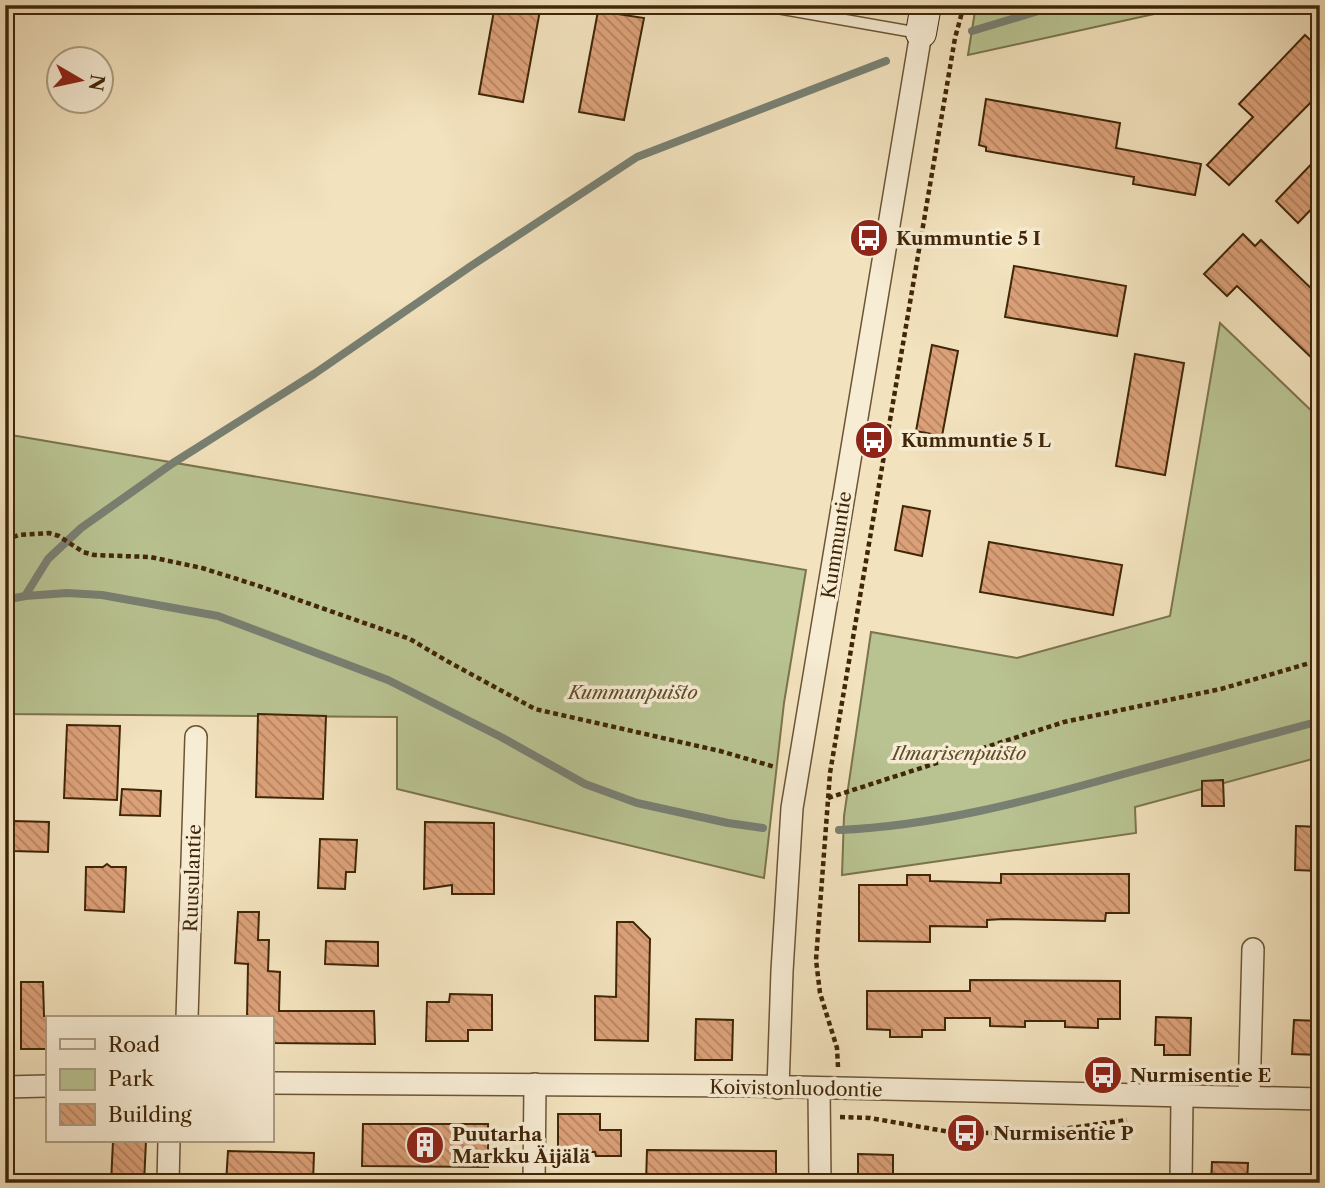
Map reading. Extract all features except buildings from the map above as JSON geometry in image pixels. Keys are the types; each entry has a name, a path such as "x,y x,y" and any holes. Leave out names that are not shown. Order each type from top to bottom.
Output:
{"street":[{"name":"Kummuntie","path":"778,1088 792,808 923,19"},
{"name":"Ruusulantie","path":"187,1016 197,737"},
{"path":"1249,1097 1253,949"},
{"name":"Koivistonluodontie","path":"273,1083 830,1088 1320,1099"},
{"path":"534,1183 535,1084"},
{"path":"5,1087 46,1086"},
{"path":"820,1183 820,1116 830,1088"},
{"path":"1181,1183 1182,1097"},
{"path":"168,1183 169,1142"}],"lane":[{"path":"760,5 923,19"}],"path":[{"path":"842,1117 830,1088 837,1048 820,993 816,960 828,798 834,747 948,77 964,5"},
{"path":"5,540 49,533 59,536 83,552 94,555 150,557 256,585 410,639 535,709 720,751 767,763 798,776"},
{"path":"828,798 1064,722 1220,689 1320,660"},
{"path":"820,1116 870,1118 950,1132 1027,1134 1132,1119"}],"green space":[{"path":"976,5 1195,5 968,55"},
{"name":"Ilmarisenpuisto","path":"1220,323 1320,419 1320,757 1135,807 1136,833 842,875 844,816 871,632 1017,658 1170,616"},
{"name":"Kummunpuisto","path":"5,434 806,570 784,703 764,878 397,789 397,717 5,714"}],"waterway":[{"path":"972,31 1058,5"},
{"path":"25,596 48,559 81,528 173,463 314,374 637,157 886,61"},
{"path":"5,600 67,593 102,595 218,616 388,680 501,737 585,784 637,803 763,828"},
{"path":"839,830 875,828 981,811 1320,721"}],"place":[{"name":"Kummuntie 5 I","path":"869,238"},
{"name":"Kummuntie 5 L","path":"874,440"},
{"name":"Nurmisentie E","path":"1103,1075"},
{"name":"Nurmisentie P","path":"966,1133"},
{"name":"Puutarha Markku Äijälä","path":"425,1145"}]}
